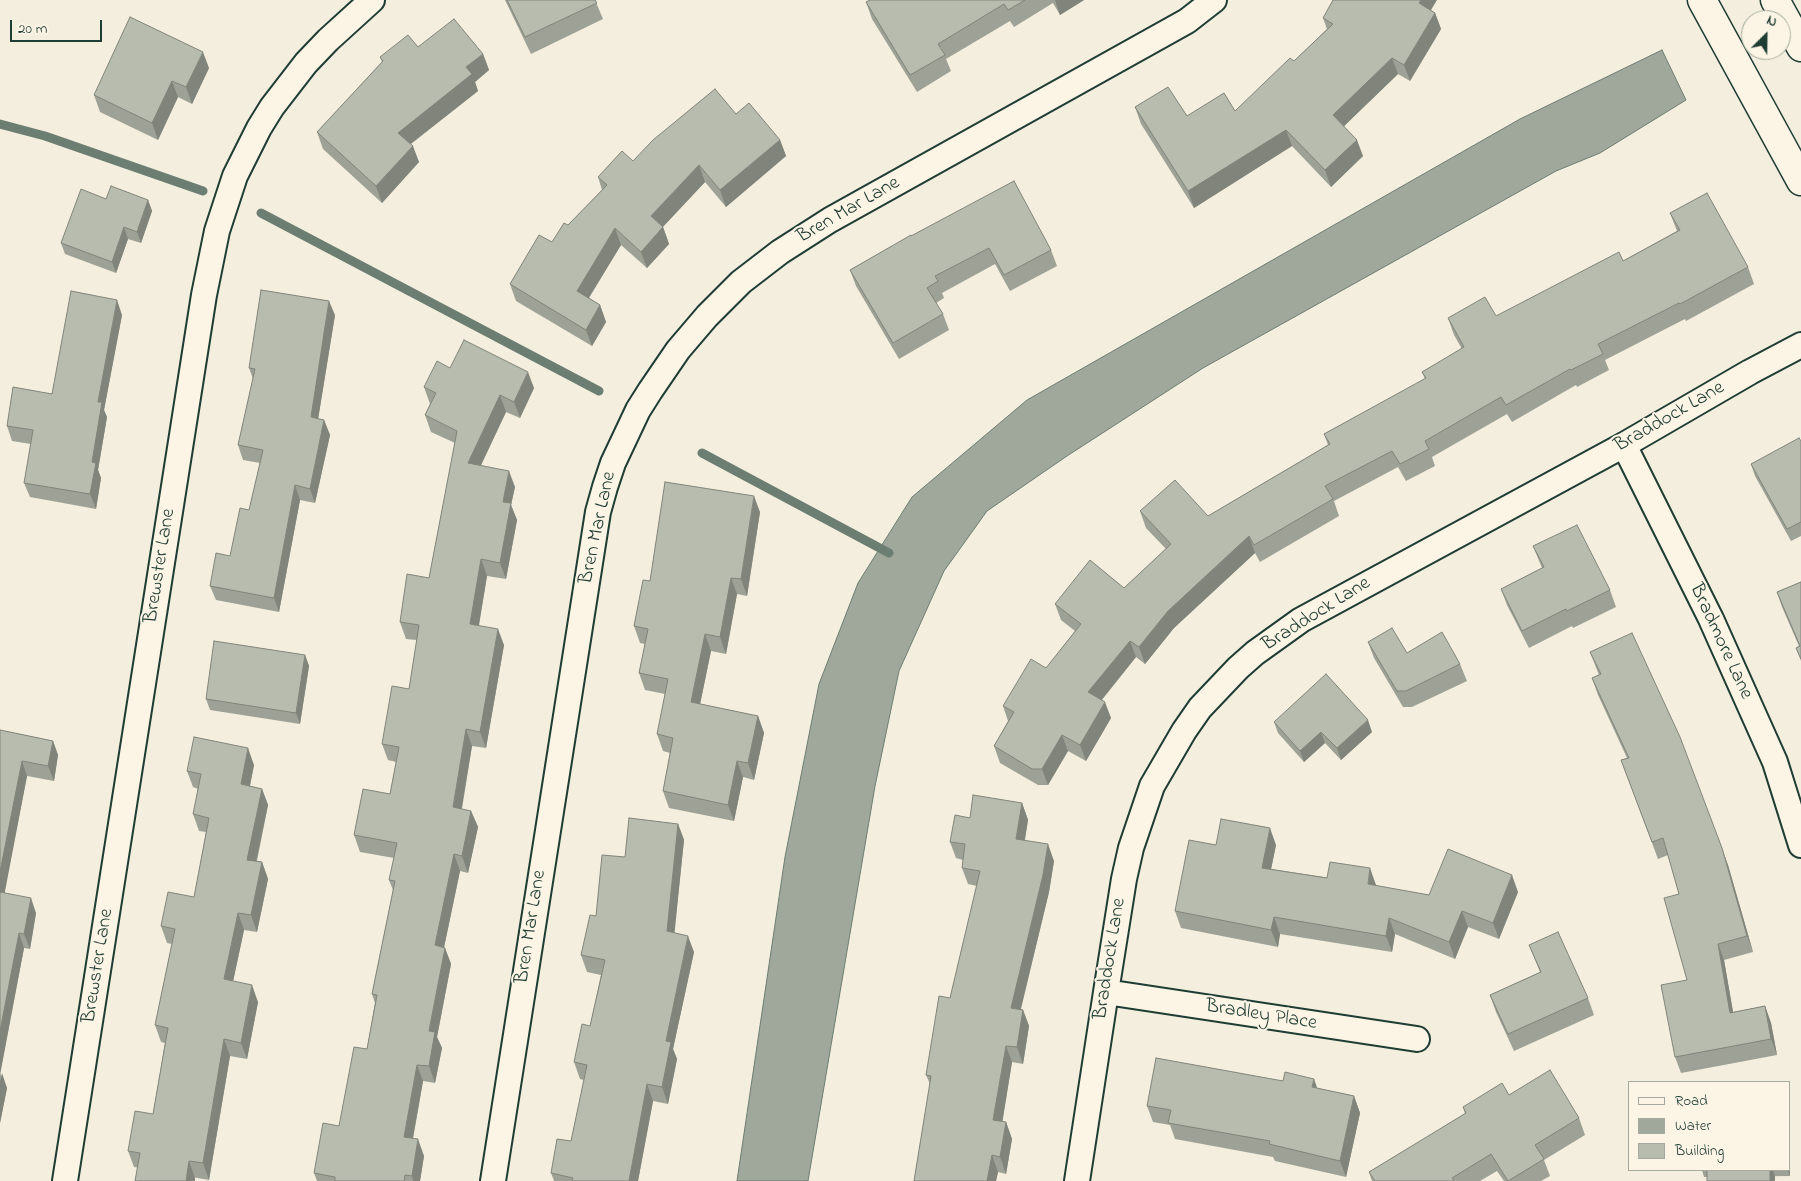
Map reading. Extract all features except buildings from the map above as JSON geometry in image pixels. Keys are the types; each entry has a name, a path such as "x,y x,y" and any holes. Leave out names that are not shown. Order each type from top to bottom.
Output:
{"main road":[{"path":"1702,0 1801,181"},
{"path":"1775,0 1801,47"}],"street":[{"name":"Brewster Lane","path":"66,1181 204,295 217,231 235,176 258,128 272,107 306,63 372,0"},
{"name":"Bren Mar Lane","path":"493,1181 598,512 604,486 613,463 638,410 678,350 707,316 741,282 780,252 830,220 1187,21 1214,0"},
{"name":"Braddock Lane","path":"1077,1181 1124,879 1131,848 1152,786 1184,731 1200,708 1255,653 1309,615 1624,445 1750,372 1801,345"},
{"name":"Bradmore Lane","path":"1624,445 1711,619 1775,762 1801,845"},
{"name":"Bradley Place","path":"1106,992 1417,1039"}],"water":[{"path":"1662,50 1686,100 1600,153 1556,171 1203,368 1067,456 987,511 944,571 899,671 875,786 808,1181 737,1181 785,857 819,684 858,583 912,497 1027,400 1520,119"}],"waterway":[{"path":"0,124 45,136 203,191"},
{"path":"261,213 599,391"},
{"path":"702,453 889,553"}]}
